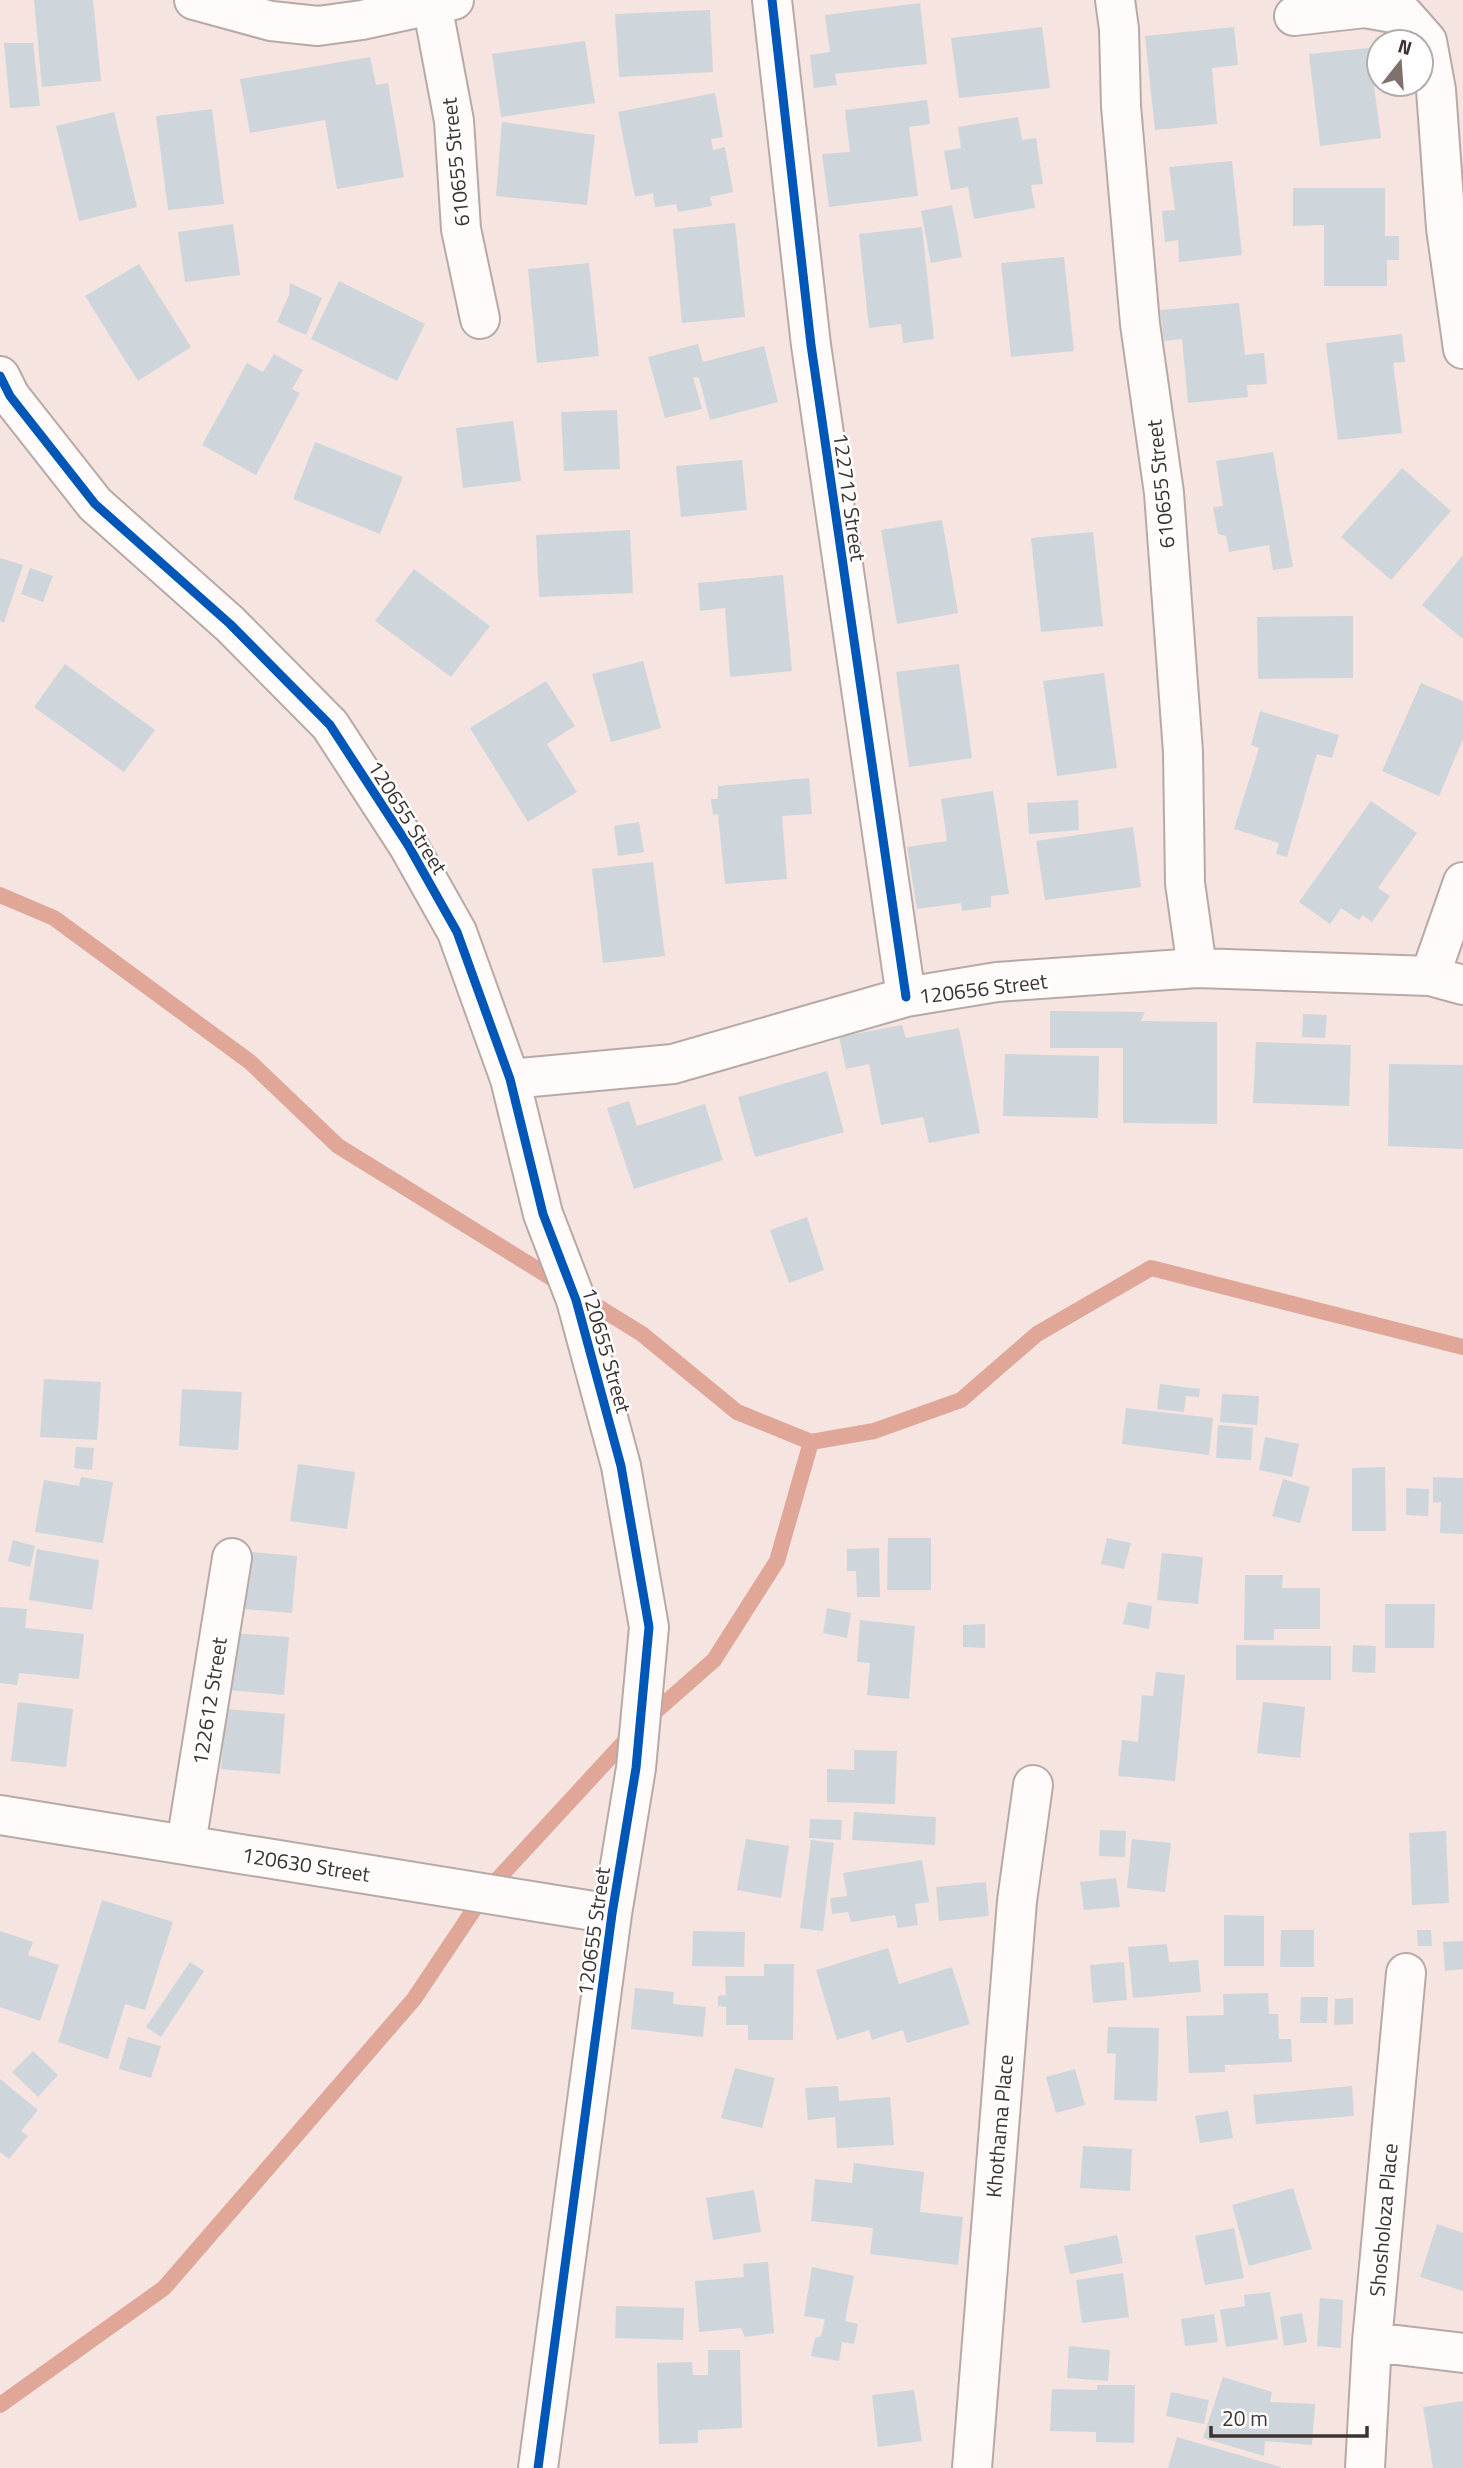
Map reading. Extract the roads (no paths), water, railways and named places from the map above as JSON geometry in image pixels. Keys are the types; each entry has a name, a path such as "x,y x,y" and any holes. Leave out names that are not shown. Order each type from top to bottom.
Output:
{"street":[{"path":"194,0 271,21 318,26 362,20 443,2"},
{"name":"122712 Street","path":"772,0 810,345 906,997"},
{"name":"610655 Street","path":"1115,0 1119,29 1121,106 1140,324 1164,493 1183,752 1185,883 1197,968"},
{"name":"610655 Street","path":"443,2 461,229 480,319"},
{"path":"1294,16 1365,8 1405,15 1427,41 1436,90 1446,228 1463,349"},
{"name":"120655 Street","path":"0,376 10,396 95,504 230,624 330,725 408,845 457,932 510,1079 543,1213 576,1300 621,1466 649,1627 636,1768 612,1914 538,2468"},
{"path":"1446,980 1463,882"},
{"name":"120656 Street","path":"510,1079 673,1064 906,997 997,982 1197,968 1446,980"},
{"name":"122612 Street","path":"186,1844 232,1558"},
{"name":"Khothama Place","path":"972,2468 1017,1901 1033,1784"},
{"name":"120630 Street","path":"0,1815 612,1914"},
{"name":"Shosholoza Place","path":"1365,2468 1372,2342 1406,1972"},
{"path":"1372,2342 1463,2353"}],"waterway":[{"path":"0,895 54,918 250,1062 338,1146 642,1334 737,1412 811,1442 874,1431 961,1400 1037,1334 1151,1268 1463,1347"},
{"path":"0,2405 164,2288 414,1999 485,1893 639,1726 714,1660 777,1561 811,1442"}]}
